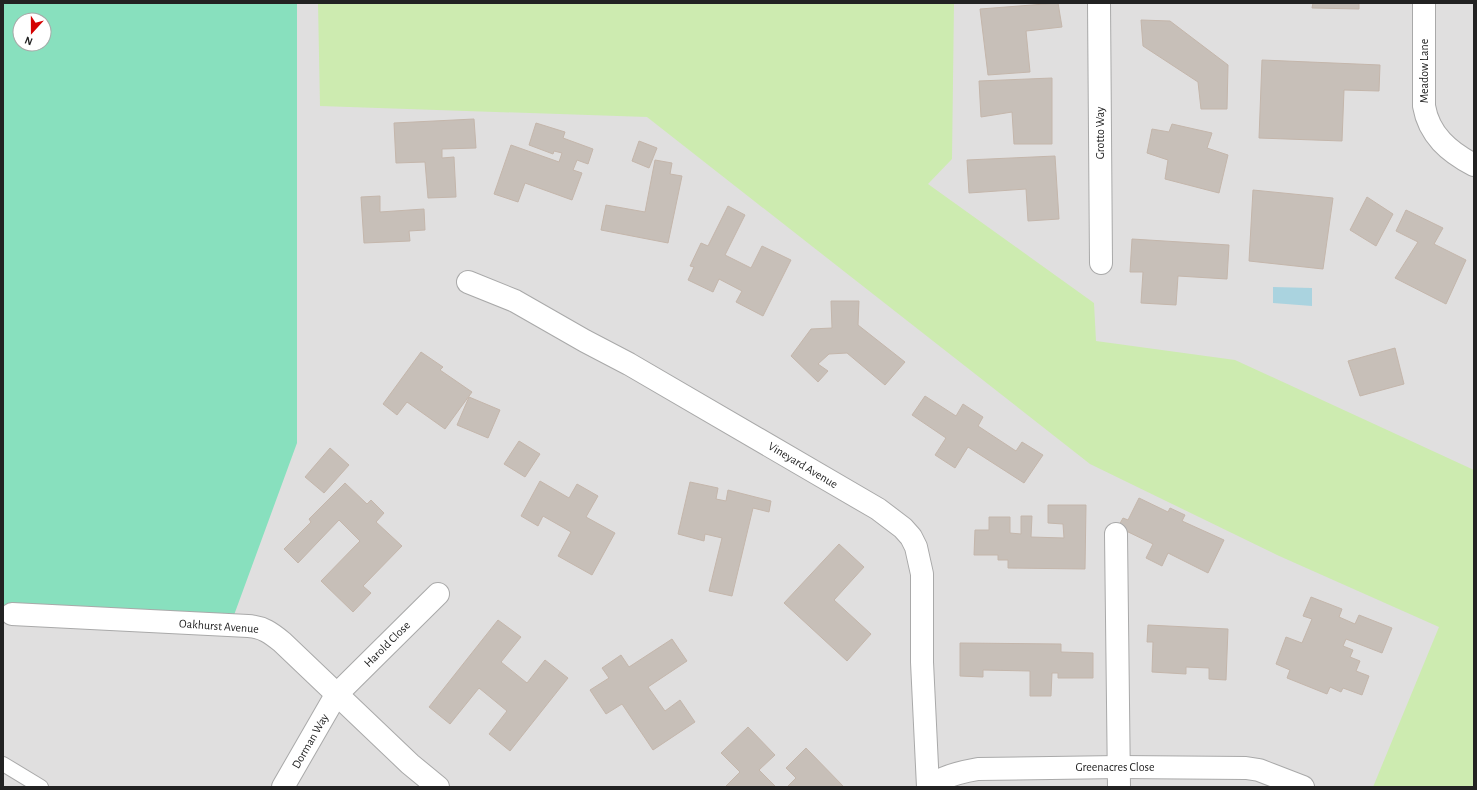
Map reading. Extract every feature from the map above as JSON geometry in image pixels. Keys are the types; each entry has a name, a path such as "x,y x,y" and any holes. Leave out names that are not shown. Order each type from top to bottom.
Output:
{"street":[{"name":"Grotto Way","path":"1100,3 1101,263"},
{"name":"Meadow Lane","path":"1424,3 1424,106 1426,116 1435,135 1462,159 1474,165"},
{"name":"Vineyard Avenue","path":"468,282 515,301 629,364 878,509 903,528 911,537 916,547 922,574 922,662 929,787"},
{"path":"1116,534 1119,777"},
{"name":"Harold Close","path":"336,695 438,594"},
{"name":"Oakhurst Avenue","path":"12,614 258,627 270,632 416,769 438,787"},
{"name":"Dorman Way","path":"283,787 336,695"},
{"name":"Greenacres Close","path":"929,787 946,776 978,769 1119,777 1246,768 1269,773 1302,787"}],"lane":[{"path":"3,764 41,787"}],"shaded area":[{"path":"3,3 1474,3 1474,787 3,787"}],"green space":[{"path":"3,3 297,3 297,443 230,626 3,616"},
{"path":"318,3 954,3 952,159 928,184 1094,303 1096,341 1235,360 1474,470 1474,787 1373,787 1439,627 1277,555 1090,464 647,117 320,106"}],"water":[{"path":"1273,287 1312,288 1312,306 1273,303"}],"building":[{"path":"1058,3 1062,27 1026,31 1030,72 988,75 980,9"},
{"path":"1313,3 1359,3 1359,9 1312,8"},
{"path":"1141,20 1170,21 1228,65 1227,109 1201,109 1198,82 1143,46"},
{"path":"1262,60 1380,65 1379,91 1344,90 1342,141 1259,138"},
{"path":"1052,78 1052,144 1014,144 1012,112 981,117 979,81"},
{"path":"474,119 476,148 442,149 442,158 454,157 456,197 428,198 425,162 396,163 394,123"},
{"path":"536,123 565,132 563,138 593,149 588,164 577,160 573,170 582,173 572,200 525,183 518,202 494,194 511,145 559,162 562,153 554,151 553,154 529,145"},
{"path":"1172,124 1212,133 1207,148 1228,155 1219,193 1165,179 1168,160 1147,153 1152,129 1169,132"},
{"path":"639,141 657,148 649,168 632,161"},
{"path":"1055,156 1059,219 1028,221 1026,189 969,193 967,160"},
{"path":"655,160 672,163 670,174 682,176 668,243 601,230 606,205 645,212"},
{"path":"1253,190 1333,198 1323,269 1249,261"},
{"path":"380,196 380,212 424,209 425,230 409,231 410,241 364,243 361,197"},
{"path":"1367,197 1393,214 1376,246 1350,230"},
{"path":"728,206 745,215 725,255 751,268 762,246 791,260 763,316 736,302 742,291 719,279 713,292 688,280 694,267 690,266 701,243 708,246"},
{"path":"1406,210 1443,228 1434,244 1466,260 1446,304 1395,278 1418,242 1396,231"},
{"path":"1132,239 1229,245 1227,279 1178,276 1176,305 1141,303 1143,272 1130,272"},
{"path":"831,301 859,301 858,325 905,362 885,385 847,353 829,354 818,364 828,371 818,382 791,356 811,329 832,328"},
{"path":"1395,348 1404,384 1360,396 1348,361"},
{"path":"421,352 443,367 440,370 472,392 445,429 407,402 397,415 383,404"},
{"path":"925,396 956,416 963,404 983,417 978,426 1016,451 1022,442 1043,455 1024,483 968,447 955,468 935,455 946,438 912,415"},
{"path":"469,397 500,410 488,438 457,425"},
{"path":"519,441 540,454 525,477 504,464"},
{"path":"330,448 349,465 324,493 305,477"},
{"path":"540,481 569,498 577,484 598,496 586,517 615,533 592,575 558,556 571,532 543,516 538,526 521,516"},
{"path":"690,482 718,488 716,499 726,501 728,490 771,501 769,512 753,508 732,596 709,591 722,538 705,534 704,541 678,534"},
{"path":"345,483 367,504 371,500 384,513 376,522 402,546 363,586 371,593 353,612 321,581 360,541 339,520 298,563 284,549 311,522 309,519"},
{"path":"1139,498 1168,512 1170,508 1185,515 1182,521 1224,540 1208,573 1168,553 1162,566 1146,558 1153,544 1118,527 1123,518 1128,520"},
{"path":"1048,505 1086,505 1085,569 1008,568 1008,560 998,560 998,555 974,555 975,530 989,530 989,517 1010,517 1010,533 1021,534 1021,516 1032,516 1031,537 1064,538 1063,524 1048,523"},
{"path":"839,544 864,567 834,600 871,634 847,661 784,603"},
{"path":"1311,597 1342,609 1339,617 1355,624 1359,615 1392,628 1382,653 1346,639 1343,646 1353,650 1350,657 1360,661 1356,671 1369,676 1362,695 1343,688 1341,692 1330,687 1327,694 1287,678 1290,670 1276,664 1286,637 1302,643 1312,619 1303,616"},
{"path":"498,620 521,637 501,662 527,683 545,660 568,678 510,751 489,734 507,711 479,688 450,724 429,707"},
{"path":"1148,625 1228,629 1226,680 1209,679 1209,668 1186,667 1186,674 1152,672 1153,642 1147,642"},
{"path":"672,639 687,661 648,687 665,711 680,700 695,722 653,750 622,704 606,714 590,690 609,678 602,668 621,655 629,667"},
{"path":"960,643 1061,644 1061,652 1093,653 1093,678 1058,678 1058,673 1052,673 1051,696 1030,696 1030,671 983,670 983,677 960,676"},
{"path":"748,727 775,755 759,770 776,787 725,787 740,772 721,753"},
{"path":"806,748 844,787 787,787 796,778 786,768"}]}
